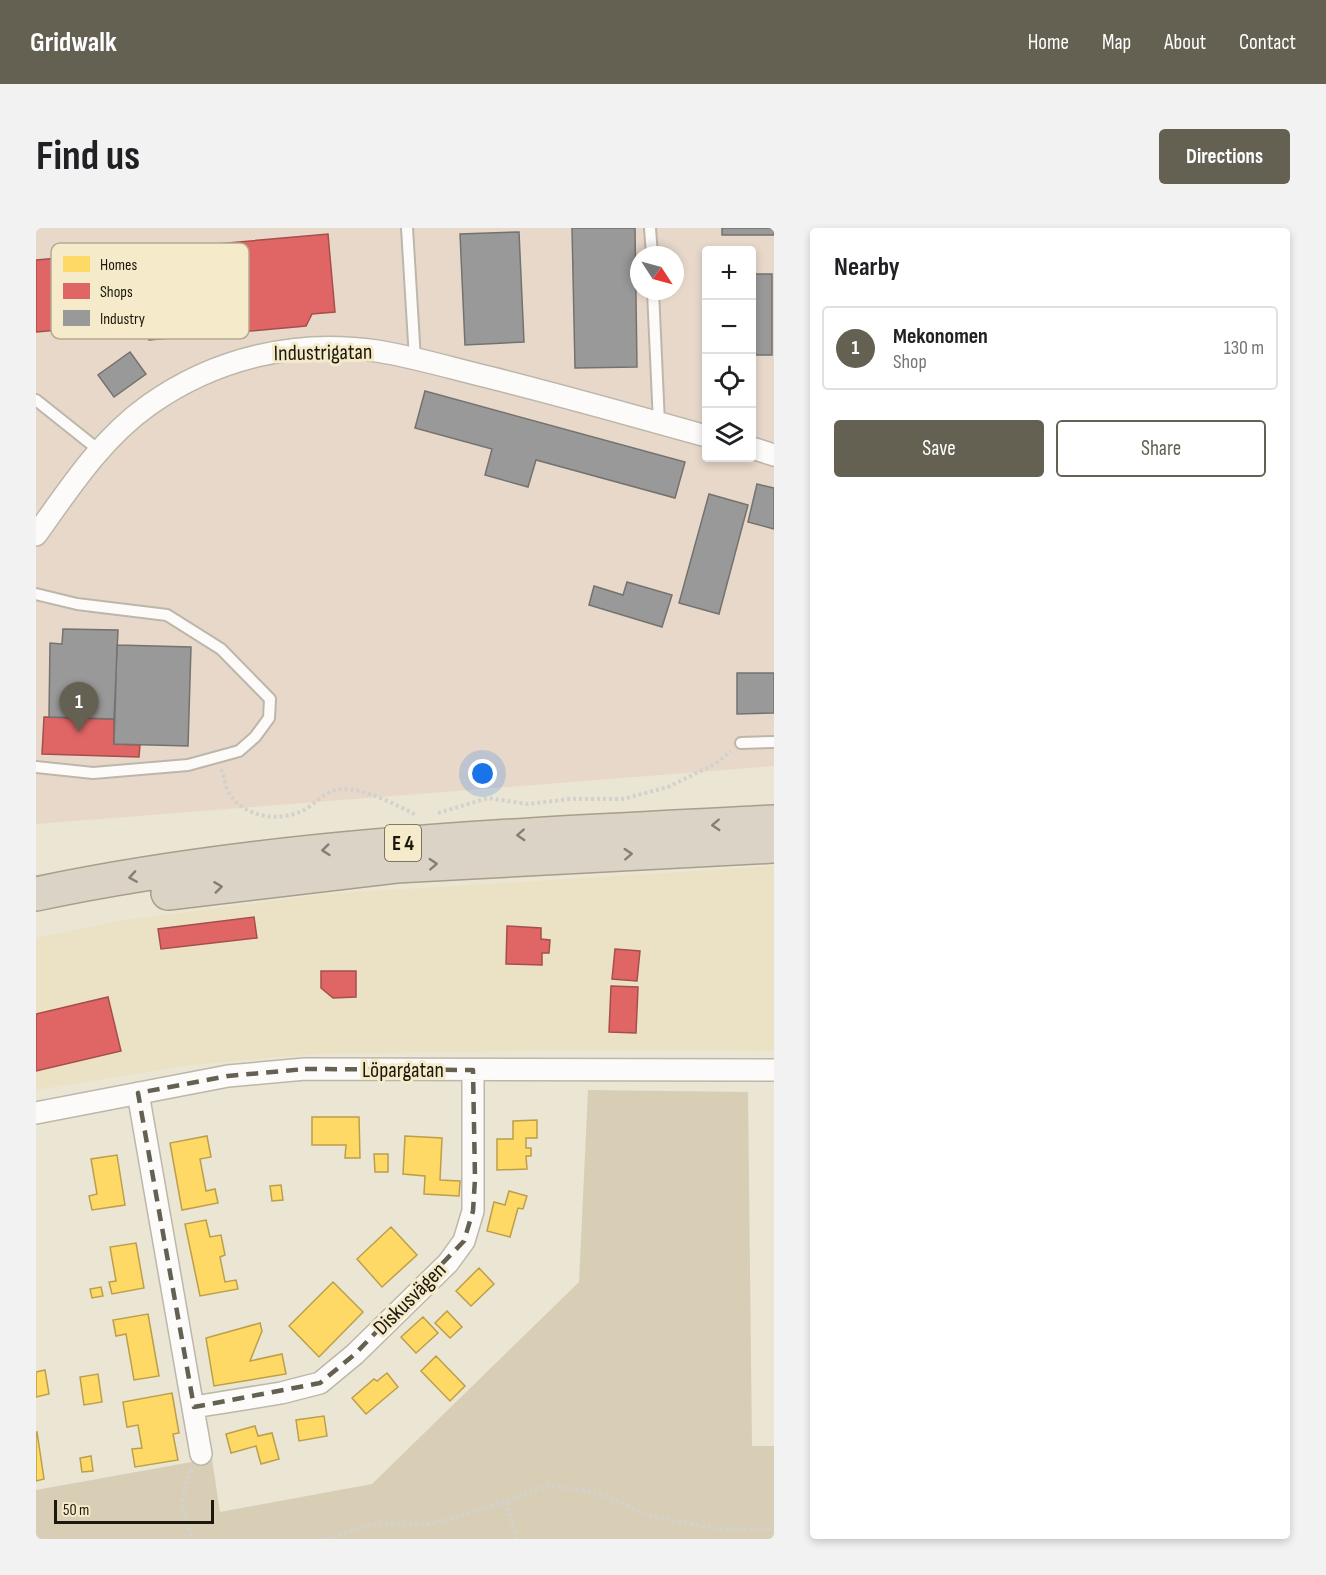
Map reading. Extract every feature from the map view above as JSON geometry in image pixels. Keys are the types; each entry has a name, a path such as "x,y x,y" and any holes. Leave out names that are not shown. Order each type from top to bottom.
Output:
{"highway":[{"name":"E 4","path":"36,894 223,862 324,850 454,838 774,822"},
{"name":"E 4","path":"36,915 156,894 396,866 774,846"}],"street":[{"name":"Industrigatan","path":"36,535 77,477 100,451 147,406 192,378 266,352 339,348 376,351 415,359 702,435"},
{"path":"756,449 774,454"},
{"name":"Löpargatan","path":"36,1113 228,1076 305,1069 774,1070"},
{"name":"Diskusvägen","path":"194,1407 281,1393 320,1383 355,1354 448,1263 464,1241 473,1211 473,1070"},
{"path":"138,1093 201,1454"}],"lane":[{"path":"408,228 415,359"},
{"path":"650,228 651,246"},
{"path":"653,300 659,423"},
{"path":"36,400 100,451"},
{"path":"36,594 77,604 167,615 221,649 270,699 269,718 255,737 239,751 188,765 93,773 36,767"},
{"path":"741,742 774,742"}],"path":[{"path":"217,757 231,796 255,814 281,817 301,811 322,796 340,789 378,798 416,815 437,813 488,798 527,804 570,799 623,799 668,787 692,776 715,764 741,742"},
{"path":"192,1539 184,1515 182,1489 201,1454"},
{"path":"327,1539 369,1525 432,1524 506,1502 547,1485 597,1493 655,1517 720,1529 774,1530"},
{"path":"506,1502 517,1539"}],"highlighted area":[{"path":"305,1069 473,1070 475,1179 473,1211 464,1241 355,1354 320,1383 194,1407 138,1093 228,1076"}],"shaded area":[{"path":"36,228 774,228 774,766 36,824"},
{"path":"774,866 774,1051 566,1050 315,1054 189,1065 36,1090 36,938 118,921 326,894"},
{"path":"588,1090 748,1092 752,1446 774,1446 774,1539 36,1539 36,1490 197,1461 212,1459 220,1512 372,1484 579,1282"}],"building: Homes":[{"path":"312,1117 359,1117 360,1158 345,1158 346,1145 312,1145"},
{"path":"537,1120 537,1138 526,1138 526,1148 531,1148 531,1156 526,1156 527,1169 497,1170 497,1139 513,1139 513,1121"},
{"path":"207,1136 211,1157 200,1159 206,1191 215,1189 218,1203 182,1210 170,1143"},
{"path":"405,1136 442,1138 440,1180 460,1181 459,1196 424,1194 425,1176 403,1174"},
{"path":"374,1154 388,1154 388,1172 375,1172"},
{"path":"117,1155 125,1205 92,1210 89,1196 97,1194 91,1159"},
{"path":"281,1185 283,1200 272,1201 270,1186"},
{"path":"509,1191 527,1196 523,1209 518,1208 510,1237 487,1231 494,1202 505,1205"},
{"path":"206,1220 210,1237 221,1235 225,1255 220,1257 225,1282 236,1280 238,1289 200,1296 185,1224"},
{"path":"391,1227 417,1255 382,1287 357,1259"},
{"path":"136,1243 144,1288 112,1294 109,1282 116,1281 110,1247"},
{"path":"479,1268 494,1284 471,1306 456,1291"},
{"path":"333,1282 363,1312 319,1357 289,1326"},
{"path":"101,1287 103,1296 92,1298 90,1289"},
{"path":"447,1311 462,1327 450,1338 435,1323"},
{"path":"148,1314 159,1376 134,1380 126,1334 116,1336 113,1320"},
{"path":"423,1317 438,1333 416,1353 401,1337"},
{"path":"260,1323 262,1331 250,1361 282,1354 286,1374 214,1386 206,1338"},
{"path":"436,1356 465,1386 450,1401 421,1371"},
{"path":"45,1370 49,1394 36,1397 36,1372"},
{"path":"387,1373 398,1387 366,1414 352,1398 374,1379 377,1381"},
{"path":"98,1374 102,1402 84,1405 80,1377"},
{"path":"172,1393 179,1433 173,1434 178,1460 135,1467 132,1449 142,1448 138,1425 127,1427 123,1402"},
{"path":"324,1416 327,1436 299,1441 296,1420"},
{"path":"255,1426 258,1436 272,1433 279,1459 261,1464 256,1446 231,1453 226,1434"},
{"path":"36,1432 44,1479 36,1481"},
{"path":"91,1456 93,1471 82,1472 80,1458"}],"building: Shops":[{"path":"328,234 335,312 312,314 306,326 249,331 249,243 227,243"},
{"path":"51,259 51,331 36,332 36,260"},
{"path":"44,717 114,719 114,744 140,745 139,757 42,754"},
{"path":"254,917 257,938 161,949 158,929"},
{"path":"507,926 541,928 541,939 550,940 549,953 542,953 542,965 506,964"},
{"path":"615,949 640,951 637,981 612,979"},
{"path":"321,971 356,971 356,997 333,998 321,988"},
{"path":"611,986 638,987 636,1033 609,1032"},
{"path":"108,997 121,1051 36,1071 36,1014"}],"building: Industry":[{"path":"572,228 635,228 635,246 630,246 630,300 636,300 637,367 575,368"},
{"path":"722,228 774,228 774,235 722,235"},
{"path":"519,232 524,342 465,345 460,234"},
{"path":"756,274 772,274 772,355 756,355"},
{"path":"130,352 146,374 114,397 98,375"},
{"path":"425,391 685,462 675,498 536,460 528,487 485,475 492,449 415,428"},
{"path":"757,484 774,488 774,529 748,522"},
{"path":"709,494 748,505 719,614 679,603"},
{"path":"627,582 672,595 662,627 589,605 594,586 623,595"},
{"path":"63,629 118,630 114,719 49,717 50,643 62,644"},
{"path":"117,645 191,647 188,746 114,744"},
{"path":"737,673 774,673 774,713 737,714"}],"place":[{"name":"Mekonomen","path":"79,732"}]}
